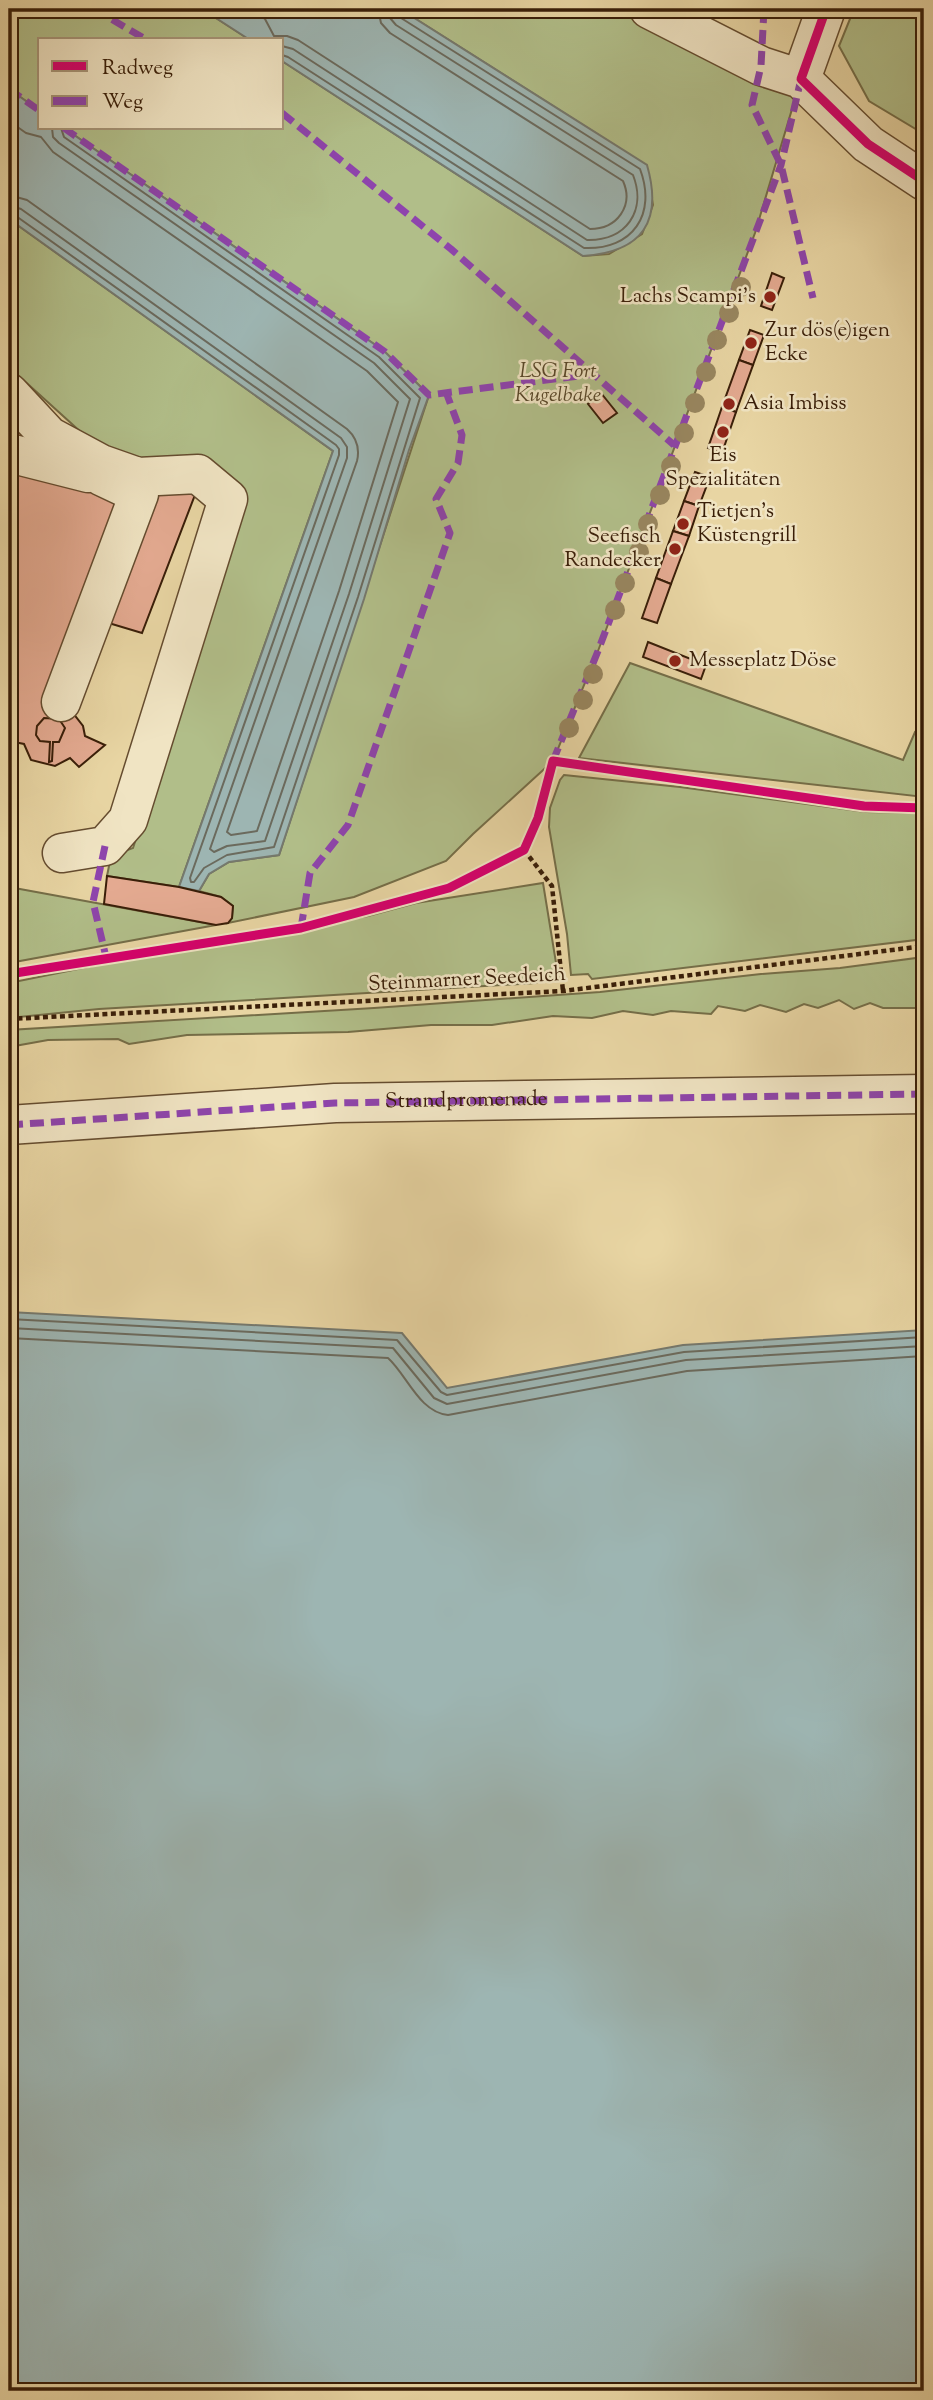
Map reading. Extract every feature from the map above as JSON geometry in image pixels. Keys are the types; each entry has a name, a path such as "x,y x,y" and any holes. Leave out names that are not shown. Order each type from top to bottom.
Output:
{"street":[{"path":"649,9 761,66 800,79 868,144 924,181"},
{"path":"800,79 826,9"},
{"path":"9,393 49,436 139,494 61,702"},
{"path":"9,453 138,477 198,474 228,499 128,820 105,846 62,853"},
{"name":"Strandpromenade","path":"9,1125 335,1103 924,1094"}],"path":[{"path":"9,974 301,928 449,888 524,850 538,818 553,761 567,763"},
{"path":"524,850 552,886 563,991"}],"green space":[{"path":"9,9 202,9 247,38 38,38 38,110 9,89"},
{"name":"LSG Fort Kugelbake","path":"400,9 654,9 801,79 755,233 598,651 553,761 446,861 354,897 228,923 232,918 233,906 221,897 199,891 209,874 229,862 279,855 429,395 384,351 67,130 284,130 284,62 583,256 609,254 642,234 653,205 646,165"},
{"path":"854,9 924,9 924,134 869,101 839,46"},
{"path":"9,219 333,451 179,887 107,876 111,856 133,848 245,505 177,465 104,453 9,367"},
{"path":"630,663 903,760 915,732 924,735 924,797 579,758"},
{"path":"564,775 680,787 866,812 924,813 924,939 592,979 588,974 571,975 549,827 550,808"},
{"path":"543,883 558,975 536,983 99,1009 9,1018 9,983 176,949 368,916 416,903"},
{"path":"9,887 216,925 9,963"},
{"path":"924,957 924,1008 883,1008 870,1003 854,1009 839,1000 818,1008 804,1004 786,1012 760,1005 745,1011 718,1006 711,1014 671,1011 653,1015 623,1011 592,1018 553,1016 492,1025 431,1025 348,1032 187,1035 129,1044 118,1039 48,1040 9,1047 9,1030 600,992"}],"water":[{"path":"202,9 400,9 647,165 652,202 650,217 644,230 621,248 583,256 284,62 284,38 247,38"},
{"path":"9,89 38,110 38,130 67,130 384,351 429,395 279,855 229,862 209,874 199,891 179,887 333,451 9,219"},
{"path":"9,1312 402,1333 447,1388 683,1345 924,1330 924,2391 9,2391"}],"building":[{"path":"772,273 784,278 772,310 761,306"},
{"path":"750,330 764,335 753,365 739,360"},
{"path":"739,360 753,365 736,412 722,407"},
{"path":"601,393 617,413 603,423 588,404"},
{"path":"722,407 736,412 722,453 708,448"},
{"path":"9,409 198,487 142,633 102,621 73,713 83,726 85,736 105,745 79,767 70,758 55,766 31,760 24,744 9,741"},
{"path":"695,472 710,477 699,506 684,501"},
{"path":"684,501 699,506 689,536 673,531"},
{"path":"673,531 689,536 671,584 656,578"},
{"path":"656,578 671,584 657,623 642,618"},
{"name":"Messeplatz Döse","path":"648,642 706,665 701,679 643,657"},
{"path":"44,718 59,719 65,728 59,742 53,742 52,761 49,762 50,742 40,741 36,735 37,726"},
{"path":"107,876 179,887 221,897 233,906 232,918 228,923 216,925 104,904"}],"marked path":[{"path":"94,9 144,38"},
{"path":"764,9 761,66 752,105 781,165 813,298"},
{"path":"553,761 598,651 781,165 801,79"},
{"path":"9,89 38,110"},
{"path":"284,115 451,249 674,445"},
{"path":"67,130 384,351 429,395 594,374"},
{"path":"301,928 310,873 348,825 450,533 436,499 458,463 462,435 446,392"},
{"path":"105,846 93,902 106,957"},
{"path":"9,1125 335,1103 924,1094"}],"cycle path":[{"path":"826,9 801,79 868,144 924,181"},
{"path":"9,974 301,928 449,888 524,850 538,818 553,761 864,806 924,808"}],"place":[{"name":"Lachs Scampi's","path":"770,297"},
{"name":"Zur dös(e)igen Ecke","path":"751,343"},
{"name":"Asia Imbiss","path":"729,404"},
{"name":"Eis Spezialitäten","path":"723,432"},
{"name":"Tietjen's Küstengrill","path":"683,524"},
{"name":"Seefisch Randecker","path":"675,549"},
{"name":"Messeplatz Döse","path":"675,661"}]}
